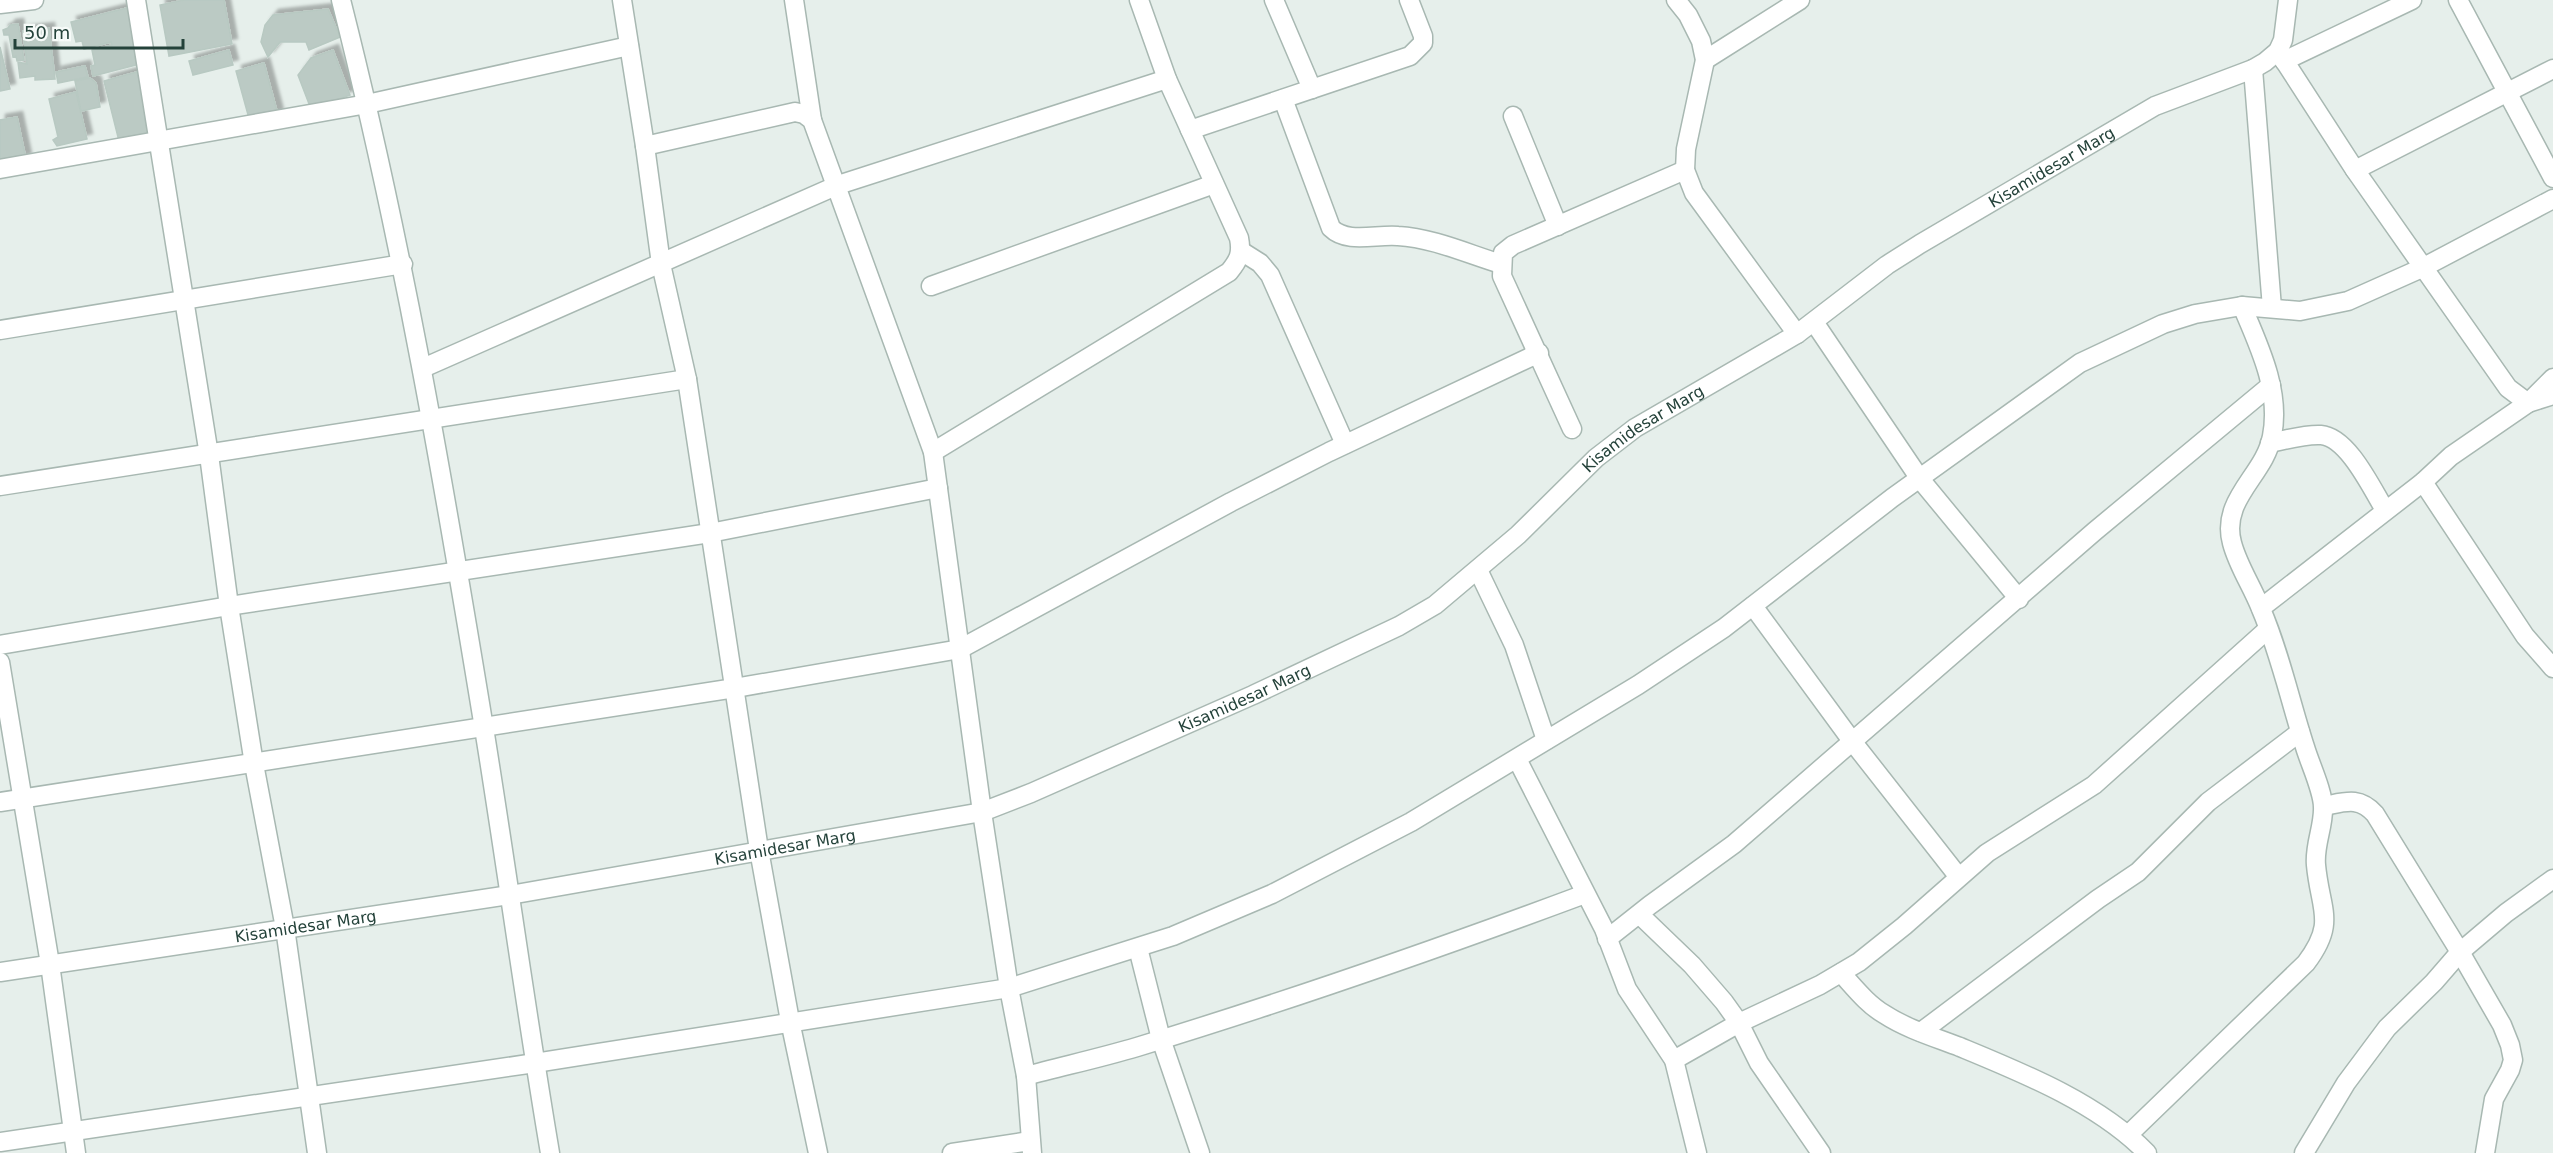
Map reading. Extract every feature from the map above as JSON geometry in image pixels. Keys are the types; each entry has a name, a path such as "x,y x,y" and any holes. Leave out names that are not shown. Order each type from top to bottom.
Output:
{"street":[{"path":"0,4 34,0"},
{"path":"136,0 185,299 254,764 285,928 317,1153"},
{"path":"341,0 403,264 423,368 484,725 550,1153"},
{"path":"622,0 661,264 687,379 759,850 790,1021 818,1153"},
{"path":"794,0 812,120 838,185 933,452 982,812 1009,988 1026,1076 1031,1147 952,1153"},
{"path":"933,452 1229,272 1238,262 1241,251 1239,238 1167,79 1139,0"},
{"path":"1274,0 1312,89"},
{"path":"1190,130 1410,56 1423,43 1423,36 1409,0"},
{"path":"1676,0 1688,15 1701,41 1706,60 1686,149 1685,170 1694,193 1797,334"},
{"path":"1706,60 1800,0"},
{"path":"2288,0 2281,56 2422,268 2508,388 2528,403"},
{"name":"Kisamidesar Marg","path":"0,972 510,895 982,812 1031,793 1253,695 1399,626 1434,605 1478,570 1552,503 1596,458 1635,428 1797,334 1887,265 2155,106 2253,69 2272,58 2412,0"},
{"path":"2458,0 2553,178"},
{"path":"0,170 367,104 629,46"},
{"path":"2253,69 2272,309"},
{"path":"2355,170 2553,69"},
{"path":"423,368 838,185 1167,79"},
{"path":"1283,99 1331,228 1338,234 1346,237 1399,236 1435,243 1501,264"},
{"path":"645,146 795,112 804,114 812,120"},
{"path":"1513,116 1558,226"},
{"path":"1572,429 1502,276 1503,253 1513,245 1685,170"},
{"path":"931,286 1214,184"},
{"path":"0,1142 535,1063 1009,988 1173,936 1282,889 1411,822 1638,686 1724,628 1920,479 2080,363 2163,324 2195,314 2242,306 2300,311 2348,301 2422,268 2553,199"},
{"path":"1241,251 1260,263 1270,275 1345,444"},
{"path":"0,330 403,264"},
{"path":"2128,1136 2306,963 2323,936 2325,922 2315,865 2317,837 2324,806 2261,608 2231,540 2229,521 2233,507 2267,453 2273,417 2271,385 2265,361 2242,306"},
{"path":"1814,322 1920,479 2019,599"},
{"path":"0,802 254,764 484,725 735,688 960,649 1232,502 1345,444 1539,353"},
{"path":"2261,608 2423,482 2451,456 2528,403 2553,378"},
{"path":"0,486 687,379"},
{"path":"1607,939 1734,844 2095,531 2271,385"},
{"path":"2528,403 2553,395"},
{"path":"2270,443 2321,435 2334,439 2351,457 2385,510"},
{"path":"2423,482 2525,636 2553,668"},
{"path":"0,645 456,570 710,533 938,488"},
{"path":"1478,570 1514,645 1546,740"},
{"path":"1753,606 1852,741 1958,876"},
{"path":"1674,1060 1739,1023 1859,962 1904,926 1958,876 2001,843 2094,785 2268,629"},
{"path":"0,662 50,964 76,1153"},
{"path":"1921,1032 2098,899 2138,872 2208,802 2300,732"},
{"path":"1517,759 1607,939 1636,1006 1674,1060 1697,1153"},
{"path":"2324,806 2352,800 2366,804 2375,814 2502,1025 2513,1060 2494,1100 2485,1153"},
{"path":"2304,1153 2367,1051 2386,1028 2434,982 2460,952 2506,913 2553,879"},
{"path":"1026,1076 1161,1039 1418,956 1585,894"},
{"path":"1640,915 1706,981 1739,1023 1759,1063 1821,1153"},
{"path":"1138,948 1161,1039 1200,1153"},
{"path":"1840,973 1881,1013 2022,1074 2079,1103 2128,1136 2147,1153"}],"building":[{"path":"184,0 224,0 232,44 169,56 160,5"},
{"path":"127,8 140,64 93,76 91,66 95,65 92,50 112,45 111,42 84,49 82,41 76,42 71,22"},
{"path":"328,9 340,37 309,50 306,42 280,42 268,57 261,42 265,25 273,15"},
{"path":"18,24 24,60 17,61 16,56 13,57 9,35 4,35 3,30 10,25"},
{"path":"49,28 55,79 35,80 35,76 20,78 18,62 27,64 23,31"},
{"path":"0,47 10,89 0,91"},
{"path":"229,50 233,65 193,75 189,61"},
{"path":"333,50 350,95 311,109 298,75 311,58"},
{"path":"264,63 278,115 250,122 236,71"},
{"path":"85,66 88,77 58,83 56,72"},
{"path":"137,72 154,136 120,145 104,81"},
{"path":"90,78 96,83 100,107 81,111 75,81"},
{"path":"76,92 87,139 57,146 53,140 58,137 49,99"},
{"path":"17,117 26,159 0,165 0,120"}]}
